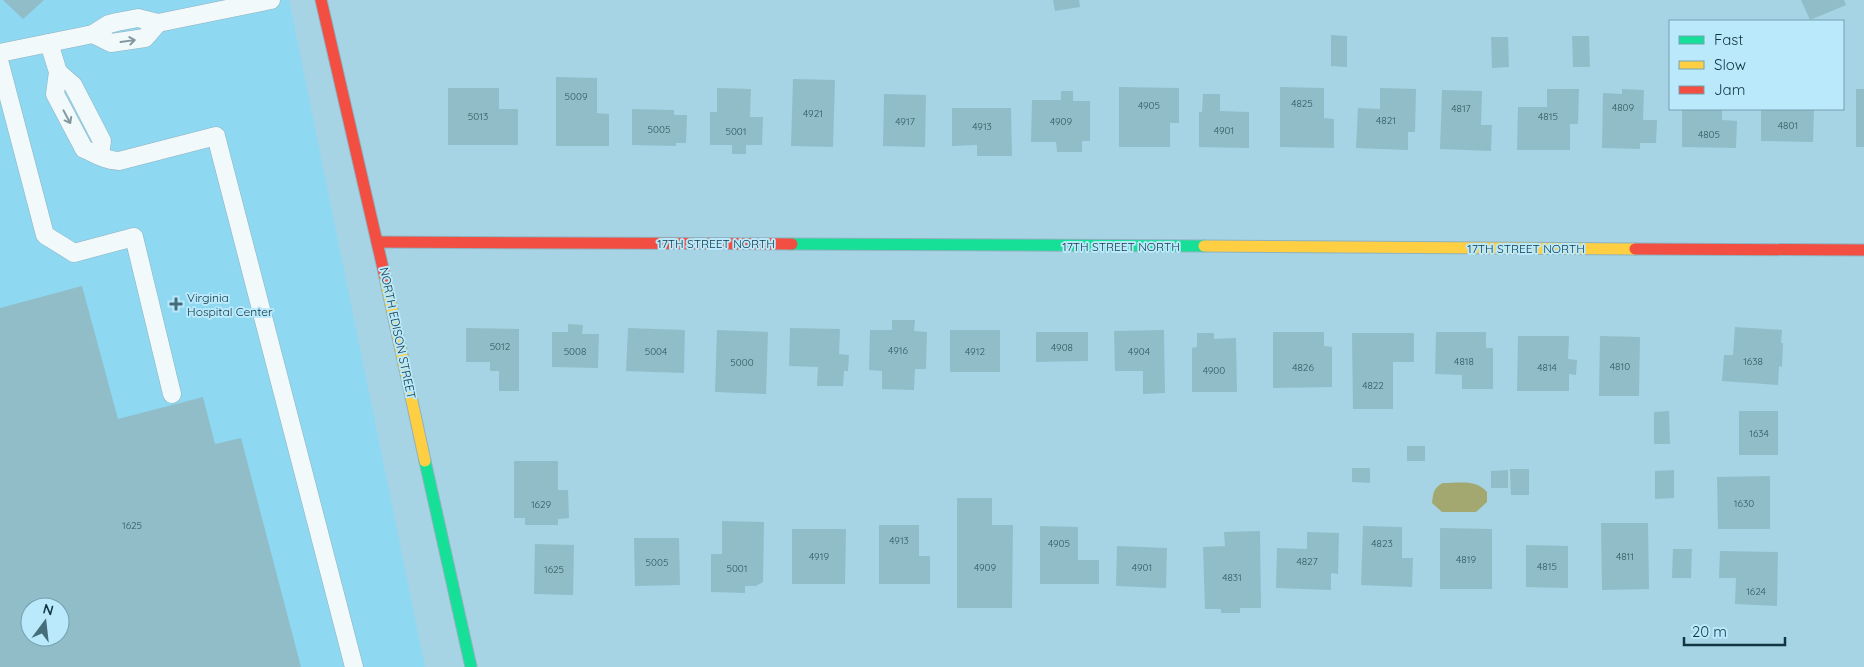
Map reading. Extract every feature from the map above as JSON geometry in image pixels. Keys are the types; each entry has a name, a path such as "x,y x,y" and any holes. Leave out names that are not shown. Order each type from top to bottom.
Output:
{"street":[{"name":"NORTH EDISON STREET","path":"321,0 472,667"},
{"name":"17TH STREET NORTH","path":"377,242 1864,250"}],"lane":[{"path":"0,53 93,34 111,43 145,38 158,23 272,0"},
{"path":"49,43 58,72 55,94 84,149 100,155 108,161 119,161 216,136 354,667"},
{"path":"0,64 46,235 74,253 134,237 172,394"}],"shaded area":[{"name":"Virginia Hospital Center","path":"0,0 289,0 425,667 0,667"},
{"path":"1443,483 1473,483 1478,485 1487,492 1487,502 1476,512 1442,512 1432,503 1435,491"}],"building":[{"path":"3,0 44,0 23,19"},
{"path":"1053,0 1079,0 1080,7 1055,11"},
{"path":"1801,0 1844,0 1846,5 1810,20"},
{"path":"1331,35 1347,36 1347,67 1331,66"},
{"path":"1572,36 1589,36 1590,67 1573,67"},
{"path":"1491,37 1508,37 1509,67 1492,68"},
{"path":"556,77 597,78 597,113 609,114 609,146 556,146"},
{"path":"793,79 835,80 833,147 791,146"},
{"path":"1119,87 1179,88 1179,123 1170,123 1170,147 1119,147"},
{"path":"1280,87 1324,88 1324,118 1334,119 1334,148 1280,147"},
{"path":"448,88 499,88 499,109 518,109 518,145 448,145"},
{"path":"717,88 751,89 750,117 763,117 762,145 746,145 746,154 732,154 732,145 710,145 710,112 717,112"},
{"path":"1380,88 1416,89 1415,132 1408,132 1408,150 1356,148 1358,108 1380,109"},
{"path":"1547,89 1579,89 1578,124 1570,124 1570,150 1517,150 1518,107 1547,107"},
{"path":"1622,89 1644,90 1643,120 1657,120 1656,143 1640,143 1640,149 1602,148 1603,93 1622,94"},
{"path":"1856,89 1864,89 1864,147 1856,147"},
{"path":"1442,90 1482,91 1481,125 1492,125 1491,151 1440,149"},
{"path":"1061,91 1073,91 1073,101 1090,101 1090,141 1082,141 1082,152 1057,152 1056,142 1031,142 1032,100 1061,100"},
{"path":"884,94 926,95 925,147 883,146"},
{"path":"1203,94 1220,94 1220,111 1249,112 1249,148 1199,147 1199,112 1202,112"},
{"path":"952,108 1011,108 1012,156 977,156 977,145 952,146"},
{"path":"632,109 674,110 674,115 687,115 686,143 676,143 676,146 632,145"},
{"path":"1682,110 1722,110 1722,120 1737,121 1736,148 1682,147"},
{"path":"1761,110 1814,110 1813,142 1761,141"},
{"path":"82,286 118,419 203,397 215,444 241,438 301,667 0,667 0,308"},
{"path":"892,320 915,320 914,331 927,332 926,369 915,369 914,390 882,389 882,371 869,370 870,330 892,330"},
{"path":"568,324 583,325 582,334 599,334 598,368 552,367 552,332 568,332"},
{"path":"1735,327 1782,330 1782,367 1779,366 1778,385 1722,381 1724,355 1733,355"},
{"path":"466,328 519,329 519,391 499,391 499,371 490,371 490,362 466,362"},
{"path":"628,328 685,330 684,373 626,371"},
{"path":"790,328 840,329 839,354 849,355 848,371 844,371 843,386 817,386 818,367 789,366"},
{"path":"717,330 768,332 766,394 715,392"},
{"path":"950,330 1000,330 1000,372 950,372"},
{"path":"1164,330 1165,393 1143,394 1143,371 1115,371 1114,331"},
{"path":"1036,332 1088,332 1088,361 1036,362"},
{"path":"1273,332 1324,332 1324,346 1332,347 1332,387 1273,388"},
{"path":"1436,332 1486,332 1486,348 1493,348 1493,389 1462,389 1462,375 1435,374"},
{"path":"1197,333 1214,333 1214,339 1236,338 1237,392 1192,392 1192,348 1197,347"},
{"path":"1352,333 1414,333 1414,362 1393,362 1393,409 1353,409"},
{"path":"1518,336 1569,336 1568,359 1577,360 1576,375 1569,374 1569,391 1517,391"},
{"path":"1600,336 1640,337 1639,396 1599,396"},
{"path":"1669,411 1670,444 1654,444 1654,412"},
{"path":"1739,411 1778,411 1778,455 1739,455"},
{"path":"1407,446 1425,446 1425,461 1407,461"},
{"path":"514,461 558,461 558,490 568,490 569,518 558,519 558,525 525,525 525,518 514,518"},
{"path":"1352,468 1370,468 1370,483 1352,482"},
{"path":"1510,469 1529,469 1529,495 1511,495"},
{"path":"1508,470 1508,488 1491,488 1491,471"},
{"path":"1674,470 1674,498 1655,499 1655,471"},
{"path":"1770,476 1770,529 1718,529 1717,477"},
{"path":"957,498 992,498 992,525 1013,525 1012,608 957,608"},
{"path":"722,521 764,522 763,582 756,586 745,586 745,593 711,592 711,554 722,554"},
{"path":"1601,523 1648,523 1649,589 1602,590"},
{"path":"879,525 919,525 919,556 930,556 930,584 879,584"},
{"path":"1040,526 1078,527 1078,560 1099,560 1099,584 1040,584"},
{"path":"1363,526 1402,527 1402,558 1413,558 1412,587 1361,585"},
{"path":"1440,528 1492,529 1492,589 1440,589"},
{"path":"792,529 846,529 845,584 792,584"},
{"path":"1260,531 1261,608 1240,608 1240,613 1221,613 1221,609 1205,609 1203,547 1225,546 1224,532"},
{"path":"1307,532 1339,533 1338,574 1331,573 1331,590 1276,588 1277,548 1307,549"},
{"path":"634,538 679,538 680,585 635,586"},
{"path":"535,544 574,545 573,595 534,594"},
{"path":"1526,545 1568,546 1568,588 1526,587"},
{"path":"1117,546 1167,548 1166,588 1116,586"},
{"path":"1673,549 1692,549 1691,578 1672,578"},
{"path":"1720,551 1778,552 1777,606 1735,604 1736,578 1719,578"}],"traffic: fast":[{"path":"792,244 1204,246"},
{"path":"425,461 471,667"}],"traffic: slow":[{"path":"1204,246 1635,249"},
{"path":"385,277 425,461"}],"traffic: jam":[{"path":"321,0 385,277"},
{"path":"377,242 792,244"},
{"path":"1635,249 1864,250"}],"place":[{"name":"Virginia Hospital Center","path":"176,304"}]}
